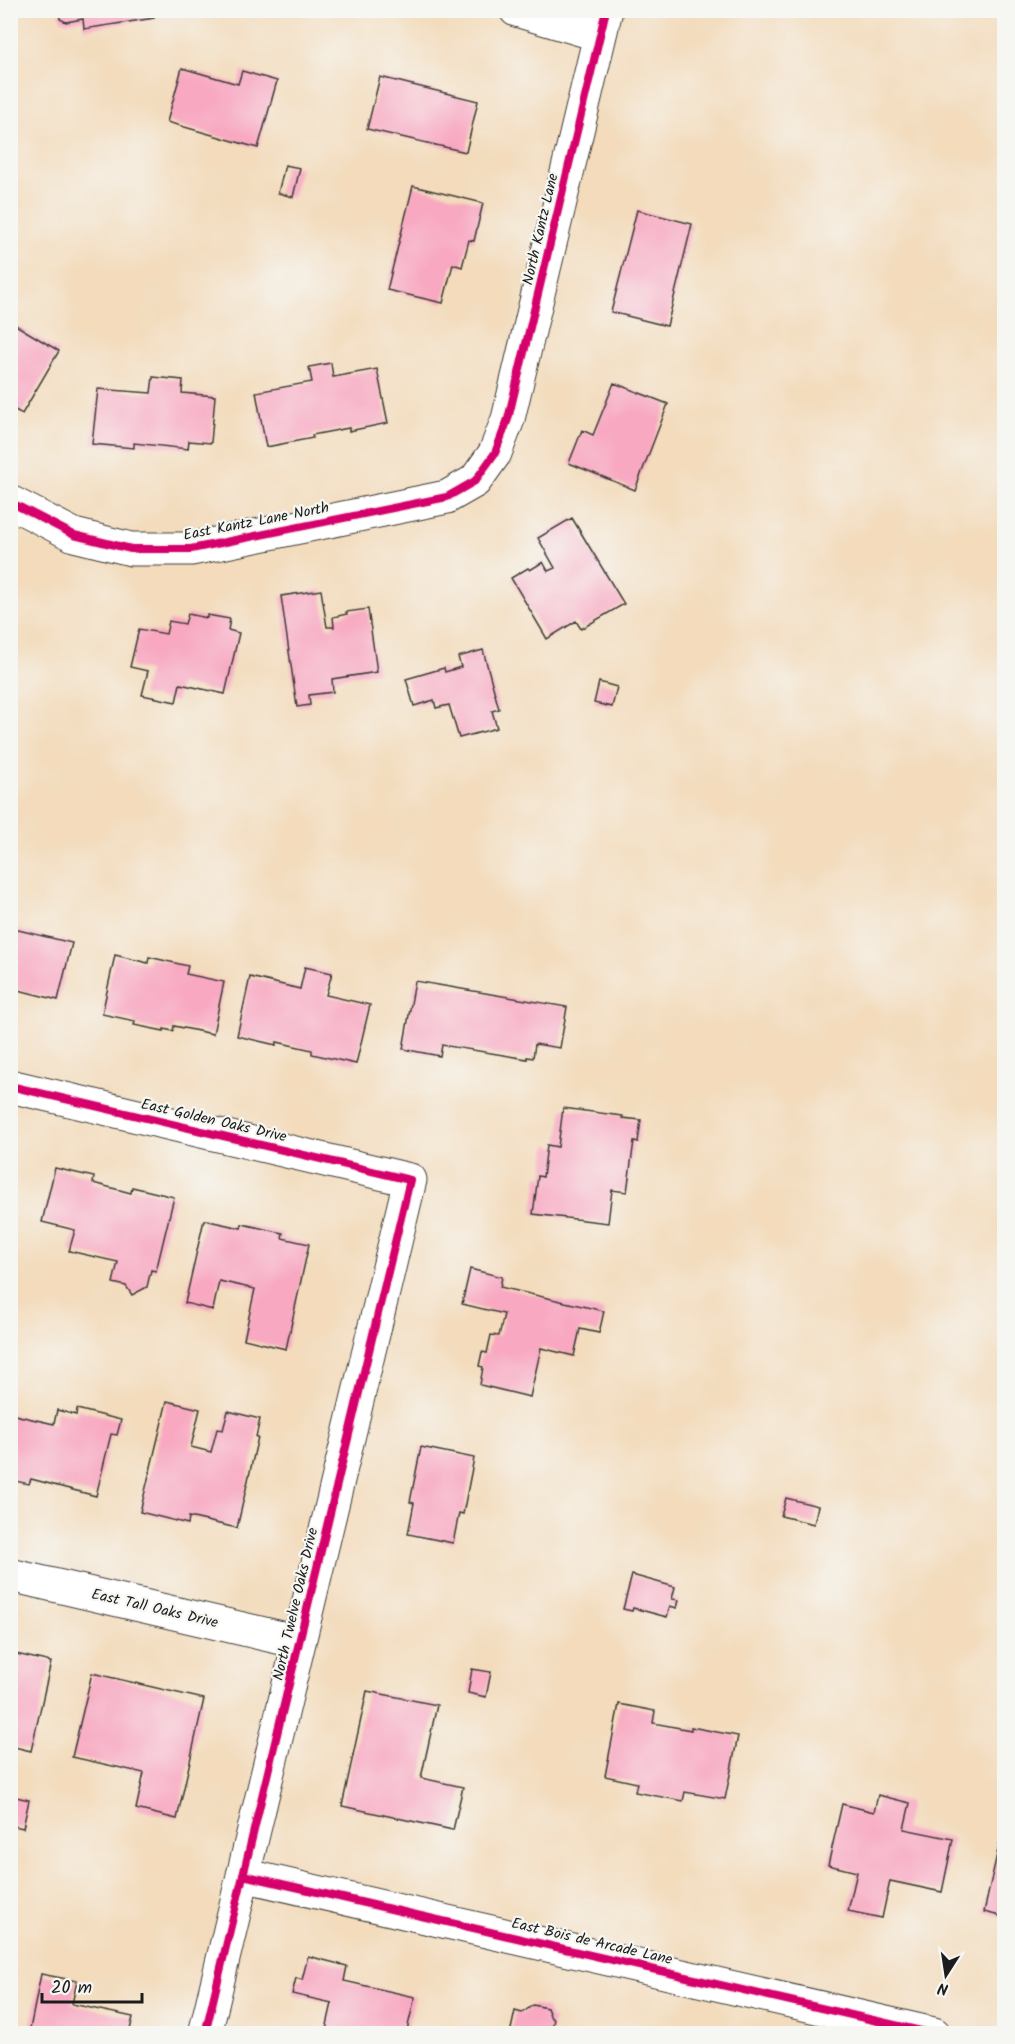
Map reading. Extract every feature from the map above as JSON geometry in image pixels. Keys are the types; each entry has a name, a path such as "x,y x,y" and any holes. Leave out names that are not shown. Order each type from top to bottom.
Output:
{"street":[{"path":"516,10 603,23"},
{"name":"North Kantz Lane","path":"495,453 508,419 603,23"},
{"name":"East Kantz Lane North","path":"10,502 74,535 131,549 191,549 447,497 475,481 495,453"},
{"name":"East Golden Oaks Drive","path":"10,1086 410,1180"},
{"name":"North Twelve Oaks Drive","path":"205,2034 410,1180"},
{"name":"East Tall Oaks Drive","path":"10,1575 299,1642"},
{"name":"East Bois de Arcade Lane","path":"243,1875 892,2029 934,2034"}],"building":[{"path":"59,10 153,10 154,18 84,29 83,19 66,22 60,19"},
{"path":"182,68 238,84 242,71 277,81 258,148 167,122"},
{"path":"380,77 478,101 466,152 367,129"},
{"path":"285,165 300,168 293,197 278,193"},
{"path":"413,186 483,203 474,241 469,240 462,267 453,264 443,303 387,290"},
{"path":"637,210 692,224 667,326 611,312"},
{"path":"14,324 59,351 22,414 10,407 10,329"},
{"path":"331,363 333,377 377,369 388,423 349,431 349,428 312,435 313,438 266,447 256,392 312,382 309,367"},
{"path":"153,377 183,380 182,393 215,396 211,443 189,441 188,449 134,443 134,448 92,444 98,389 151,393"},
{"path":"614,383 668,404 635,490 569,463 582,430 593,435"},
{"path":"572,518 624,604 581,629 576,621 547,639 511,578 543,562 548,571 555,568 538,538"},
{"path":"321,590 327,627 334,627 333,617 347,614 346,612 368,609 377,672 332,679 333,692 309,695 310,705 297,707 281,596"},
{"path":"188,614 230,619 228,630 239,633 225,694 180,684 176,702 142,695 148,671 130,667 139,629 166,634 169,621 185,624"},
{"path":"483,650 499,709 492,711 497,728 459,738 449,705 436,708 434,700 414,706 406,679 444,668 445,672 461,667 458,657"},
{"path":"599,682 617,687 612,707 594,703"},
{"path":"10,928 72,943 58,1000 10,988"},
{"path":"115,955 148,963 149,957 188,966 186,974 224,982 213,1034 174,1026 173,1031 164,1029 164,1031 134,1025 135,1021 102,1014"},
{"path":"305,967 332,973 326,995 370,1005 356,1064 312,1054 312,1050 237,1036 250,977 300,989"},
{"path":"415,981 567,1007 560,1048 535,1044 533,1058 527,1057 527,1059 442,1045 440,1056 403,1049"},
{"path":"563,1108 641,1120 638,1142 634,1141 627,1192 612,1190 608,1223 533,1214 538,1176 543,1177 547,1145 558,1147"},
{"path":"55,1168 94,1177 93,1183 131,1193 132,1187 174,1197 156,1271 151,1270 147,1287 132,1295 126,1286 113,1283 118,1262 69,1251 75,1230 42,1222"},
{"path":"204,1220 241,1228 242,1224 283,1233 282,1238 309,1244 286,1349 244,1339 255,1289 219,1281 213,1310 185,1303"},
{"path":"470,1269 502,1277 500,1287 604,1311 599,1333 580,1329 574,1356 541,1348 530,1397 480,1385 483,1367 479,1366 482,1352 487,1353 491,1335 499,1336 504,1314 462,1304"},
{"path":"167,1401 200,1409 191,1447 211,1452 217,1429 223,1430 228,1411 260,1419 237,1528 189,1517 188,1524 140,1512"},
{"path":"77,1409 121,1420 117,1435 111,1434 96,1496 31,1479 29,1484 10,1480 10,1414 54,1424 57,1410 76,1415"},
{"path":"421,1447 474,1458 463,1514 459,1513 453,1543 408,1534 414,1503 410,1502"},
{"path":"786,1498 818,1506 814,1524 781,1516"},
{"path":"632,1575 675,1587 672,1599 679,1600 677,1608 670,1606 667,1617 633,1608 632,1611 623,1609"},
{"path":"12,1653 51,1662 31,1751 10,1746 10,1661"},
{"path":"472,1669 491,1672 486,1697 468,1693"},
{"path":"92,1673 204,1699 177,1819 136,1809 144,1773 72,1757"},
{"path":"367,1691 437,1705 421,1778 463,1787 453,1830 342,1806"},
{"path":"619,1704 655,1711 653,1723 738,1736 725,1799 685,1792 683,1801 635,1792 637,1783 605,1776"},
{"path":"878,1795 910,1803 904,1829 953,1839 942,1892 890,1881 882,1918 848,1911 857,1872 828,1865 842,1804 874,1812"},
{"path":"12,1796 29,1800 23,1828 10,1825"},
{"path":"1000,1841 1004,1842 1004,1917 984,1912"},
{"path":"308,1956 347,1966 344,1981 415,1997 406,2034 325,2034 332,2003 292,1994 296,1978 302,1980"},
{"path":"41,1974 77,1981 72,2004 133,2017 129,2034 29,2034"},
{"path":"533,2005 547,2008 551,2018 554,2019 551,2034 510,2034 515,2011 522,2013"}],"cycle path":[{"path":"10,502 74,535 131,549 191,549 447,497 475,481 495,453 508,419 606,10"},
{"path":"10,1086 410,1180 205,2034"},
{"path":"243,1875 934,2034"}]}
